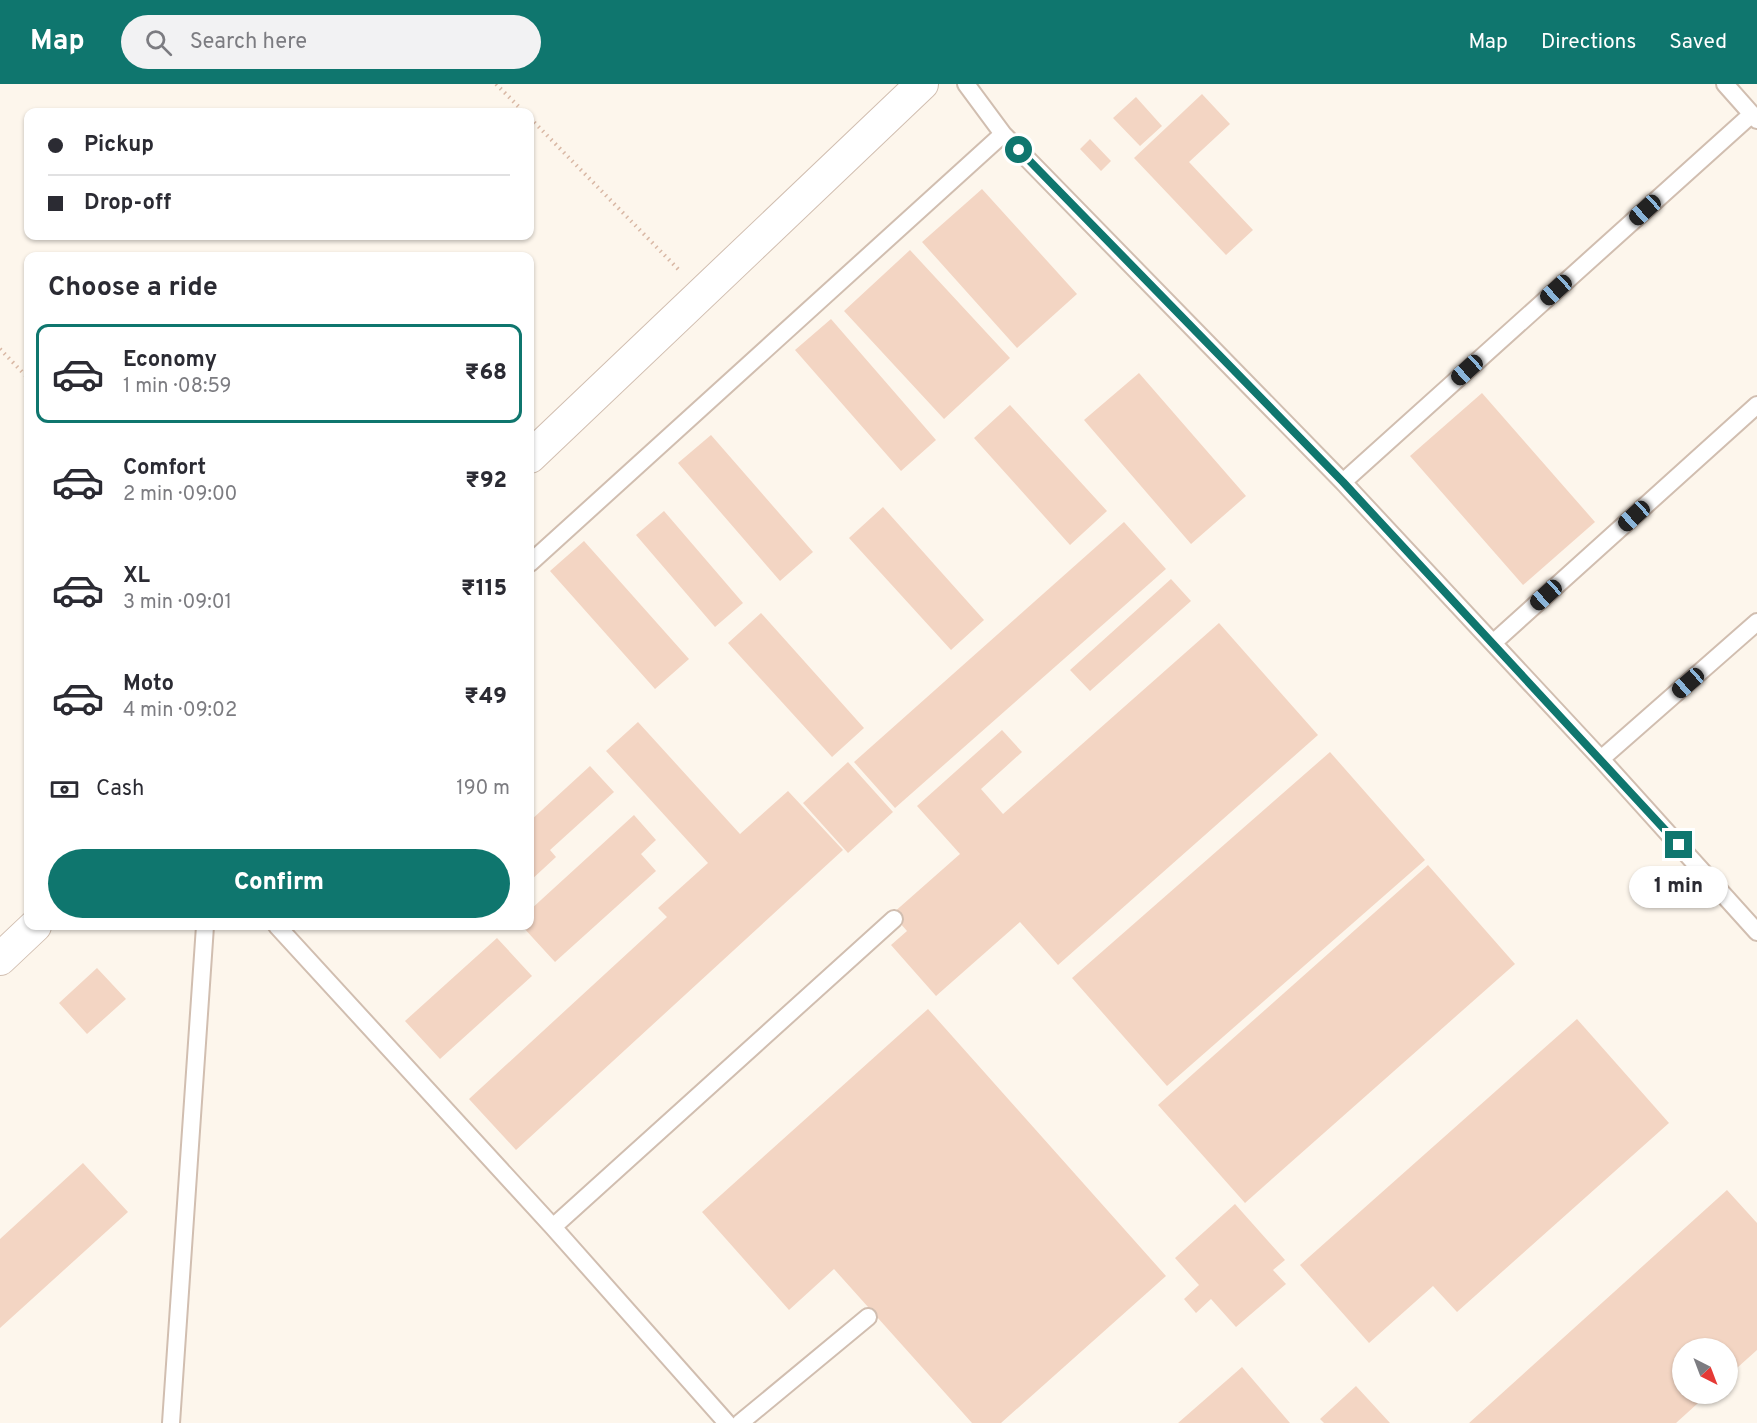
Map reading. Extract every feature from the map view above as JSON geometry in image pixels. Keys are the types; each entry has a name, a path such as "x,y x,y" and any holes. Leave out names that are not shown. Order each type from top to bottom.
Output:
{"street":[{"path":"534,453 922,84"},
{"path":"0,959 31,930"}],"lane":[{"path":"966,84 1003,134 1343,482 1601,759 1757,932"},
{"path":"1343,482 1754,117 1725,84"},
{"path":"534,559 1003,134"},
{"path":"1494,643 1757,405"},
{"path":"1601,759 1757,622"},
{"path":"553,1227 894,919"},
{"path":"171,1423 205,930"},
{"path":"281,930 553,1227 727,1423"},
{"path":"740,1423 868,1317"}],"path":[{"path":"496,84 520,108"},
{"path":"534,122 702,293"},
{"path":"0,350 24,374"}],"building":[{"path":"1202,94 1230,124 1189,162 1253,230 1226,255 1134,158"},
{"path":"1136,97 1162,126 1140,146 1113,118"},
{"path":"1090,139 1111,161 1101,171 1080,149"},
{"path":"982,189 1077,294 1017,348 922,242"},
{"path":"910,250 1010,358 944,419 844,311"},
{"path":"831,319 936,440 901,471 795,350"},
{"path":"1139,373 1246,496 1191,544 1084,420"},
{"path":"1482,393 1595,522 1523,585 1410,456"},
{"path":"1010,405 1107,511 1070,545 974,438"},
{"path":"711,435 813,552 780,581 678,463"},
{"path":"883,507 984,620 951,650 849,538"},
{"path":"664,511 743,603 715,627 636,535"},
{"path":"1124,522 1166,569 895,808 854,762"},
{"path":"584,541 689,659 655,689 550,571"},
{"path":"1171,579 1191,601 1090,691 1070,670"},
{"path":"761,613 864,728 832,757 728,643"},
{"path":"1219,623 1318,735 1058,965 1020,922 936,996 891,945 907,931 892,914 960,854 917,806 1002,730 1022,752 981,789 1003,814"},
{"path":"638,722 740,834 788,791 843,850 516,1150 469,1099 667,917 658,908 708,863 606,751"},
{"path":"1330,752 1425,860 1167,1086 1072,978"},
{"path":"848,762 893,812 848,853 803,803"},
{"path":"590,766 614,792 550,850 556,857 534,877 534,817"},
{"path":"634,815 656,840 641,854 656,871 555,962 526,930 534,930 534,906"},
{"path":"1428,865 1515,964 1245,1203 1158,1105"},
{"path":"497,938 532,976 440,1059 405,1021"},
{"path":"97,968 126,999 87,1034 59,1003"},
{"path":"928,1009 1166,1276 1001,1423 972,1423 834,1269 789,1310 702,1212"},
{"path":"1577,1019 1669,1123 1457,1312 1433,1286 1369,1343 1300,1265"},
{"path":"83,1163 128,1212 0,1328 0,1239"},
{"path":"1727,1190 1757,1223 1757,1350 1738,1367 1738,1338 1672,1338 1672,1404 1697,1404 1676,1423 1469,1423"},
{"path":"1235,1204 1285,1260 1273,1270 1286,1284 1236,1327 1211,1299 1196,1313 1184,1299 1199,1285 1175,1258"},
{"path":"1242,1367 1290,1423 1178,1423"},
{"path":"1356,1386 1390,1423 1324,1423 1320,1419"}],"route":[{"path":"1019,150 1343,482 1679,845"}]}
